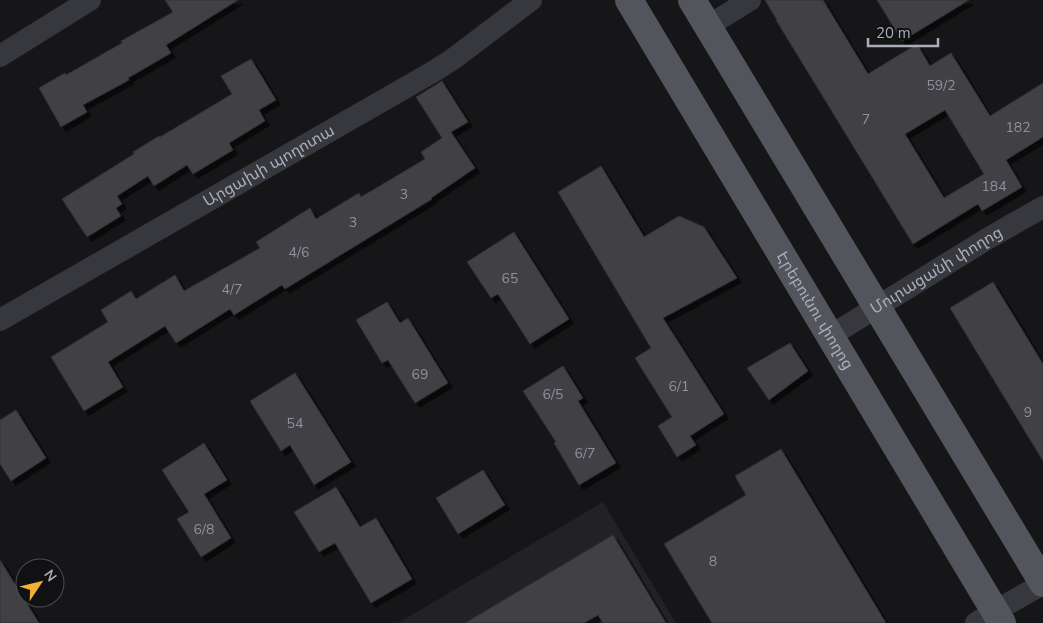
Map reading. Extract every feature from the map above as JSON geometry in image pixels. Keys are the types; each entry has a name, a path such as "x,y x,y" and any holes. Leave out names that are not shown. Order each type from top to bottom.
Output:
{"main road":[{"name":"Էրեբունու փողոց","path":"629,0 830,336 991,619"},
{"path":"692,0 1043,583"}],"street":[{"path":"0,56 90,0"},
{"name":"Արցախի պողոտա","path":"0,320 446,64 531,0"},
{"path":"708,26 750,0"},
{"name":"Մուրացանի փողոց","path":"830,336 1043,207"},
{"path":"991,619 1043,583"}],"shaded area":[{"path":"603,502 676,623 398,623"}],"building":[{"path":"165,0 238,0 166,45 171,53 128,78 129,80 83,105 87,112 61,127 39,88 65,73 66,75 173,12"},
{"path":"765,0 823,0 868,74 917,44 930,66 951,53 990,116 1043,83 1043,137 1006,160 1022,187 982,211 978,204 913,244","holes":["945,110 984,174 944,198 905,134"]},
{"path":"877,0 969,0 902,41"},
{"path":"251,59 276,100 259,110 265,121 229,143 233,150 193,174 187,165 154,186 148,176 117,196 122,204 116,208 121,216 87,237 62,199 134,154 133,152 232,94 221,76"},
{"path":"442,81 468,122 451,132 475,168 432,199 285,289 282,285 234,315 230,309 176,343 165,326 108,362 123,387 84,411 51,357 108,322 101,310 131,291 136,299 175,275 184,291 260,248 256,242 310,208 316,219 359,193 361,197 425,159 421,152 442,138 416,97"},
{"path":"601,166 644,237 679,216 704,227 737,278 663,318 724,414 690,436 696,445 677,457 658,426 672,417 635,358 651,348 558,192"},
{"path":"514,232 569,319 530,344 498,294 491,298 467,262"},
{"path":"993,282 1043,364 1043,461 950,308"},
{"path":"387,302 400,323 408,318 448,383 415,403 388,360 382,363 356,320"},
{"path":"790,343 808,371 769,400 747,368"},
{"path":"563,366 583,398 578,401 616,463 579,485 554,443 556,442 523,391"},
{"path":"295,373 351,462 314,485 290,445 281,451 250,401"},
{"path":"16,410 46,458 11,481 0,464 0,420"},
{"path":"204,443 227,480 204,494 231,538 201,557 177,519 189,512 162,470"},
{"path":"781,449 886,623 712,623 664,544 746,495 735,476"},
{"path":"483,470 505,505 458,534 436,498"},
{"path":"336,487 360,527 376,518 412,579 371,603 335,543 319,552 294,512"},
{"path":"613,535 666,623 603,623 598,615 584,623 465,623"},
{"path":"0,560 15,584 15,608 30,608 39,623 0,623"}]}
